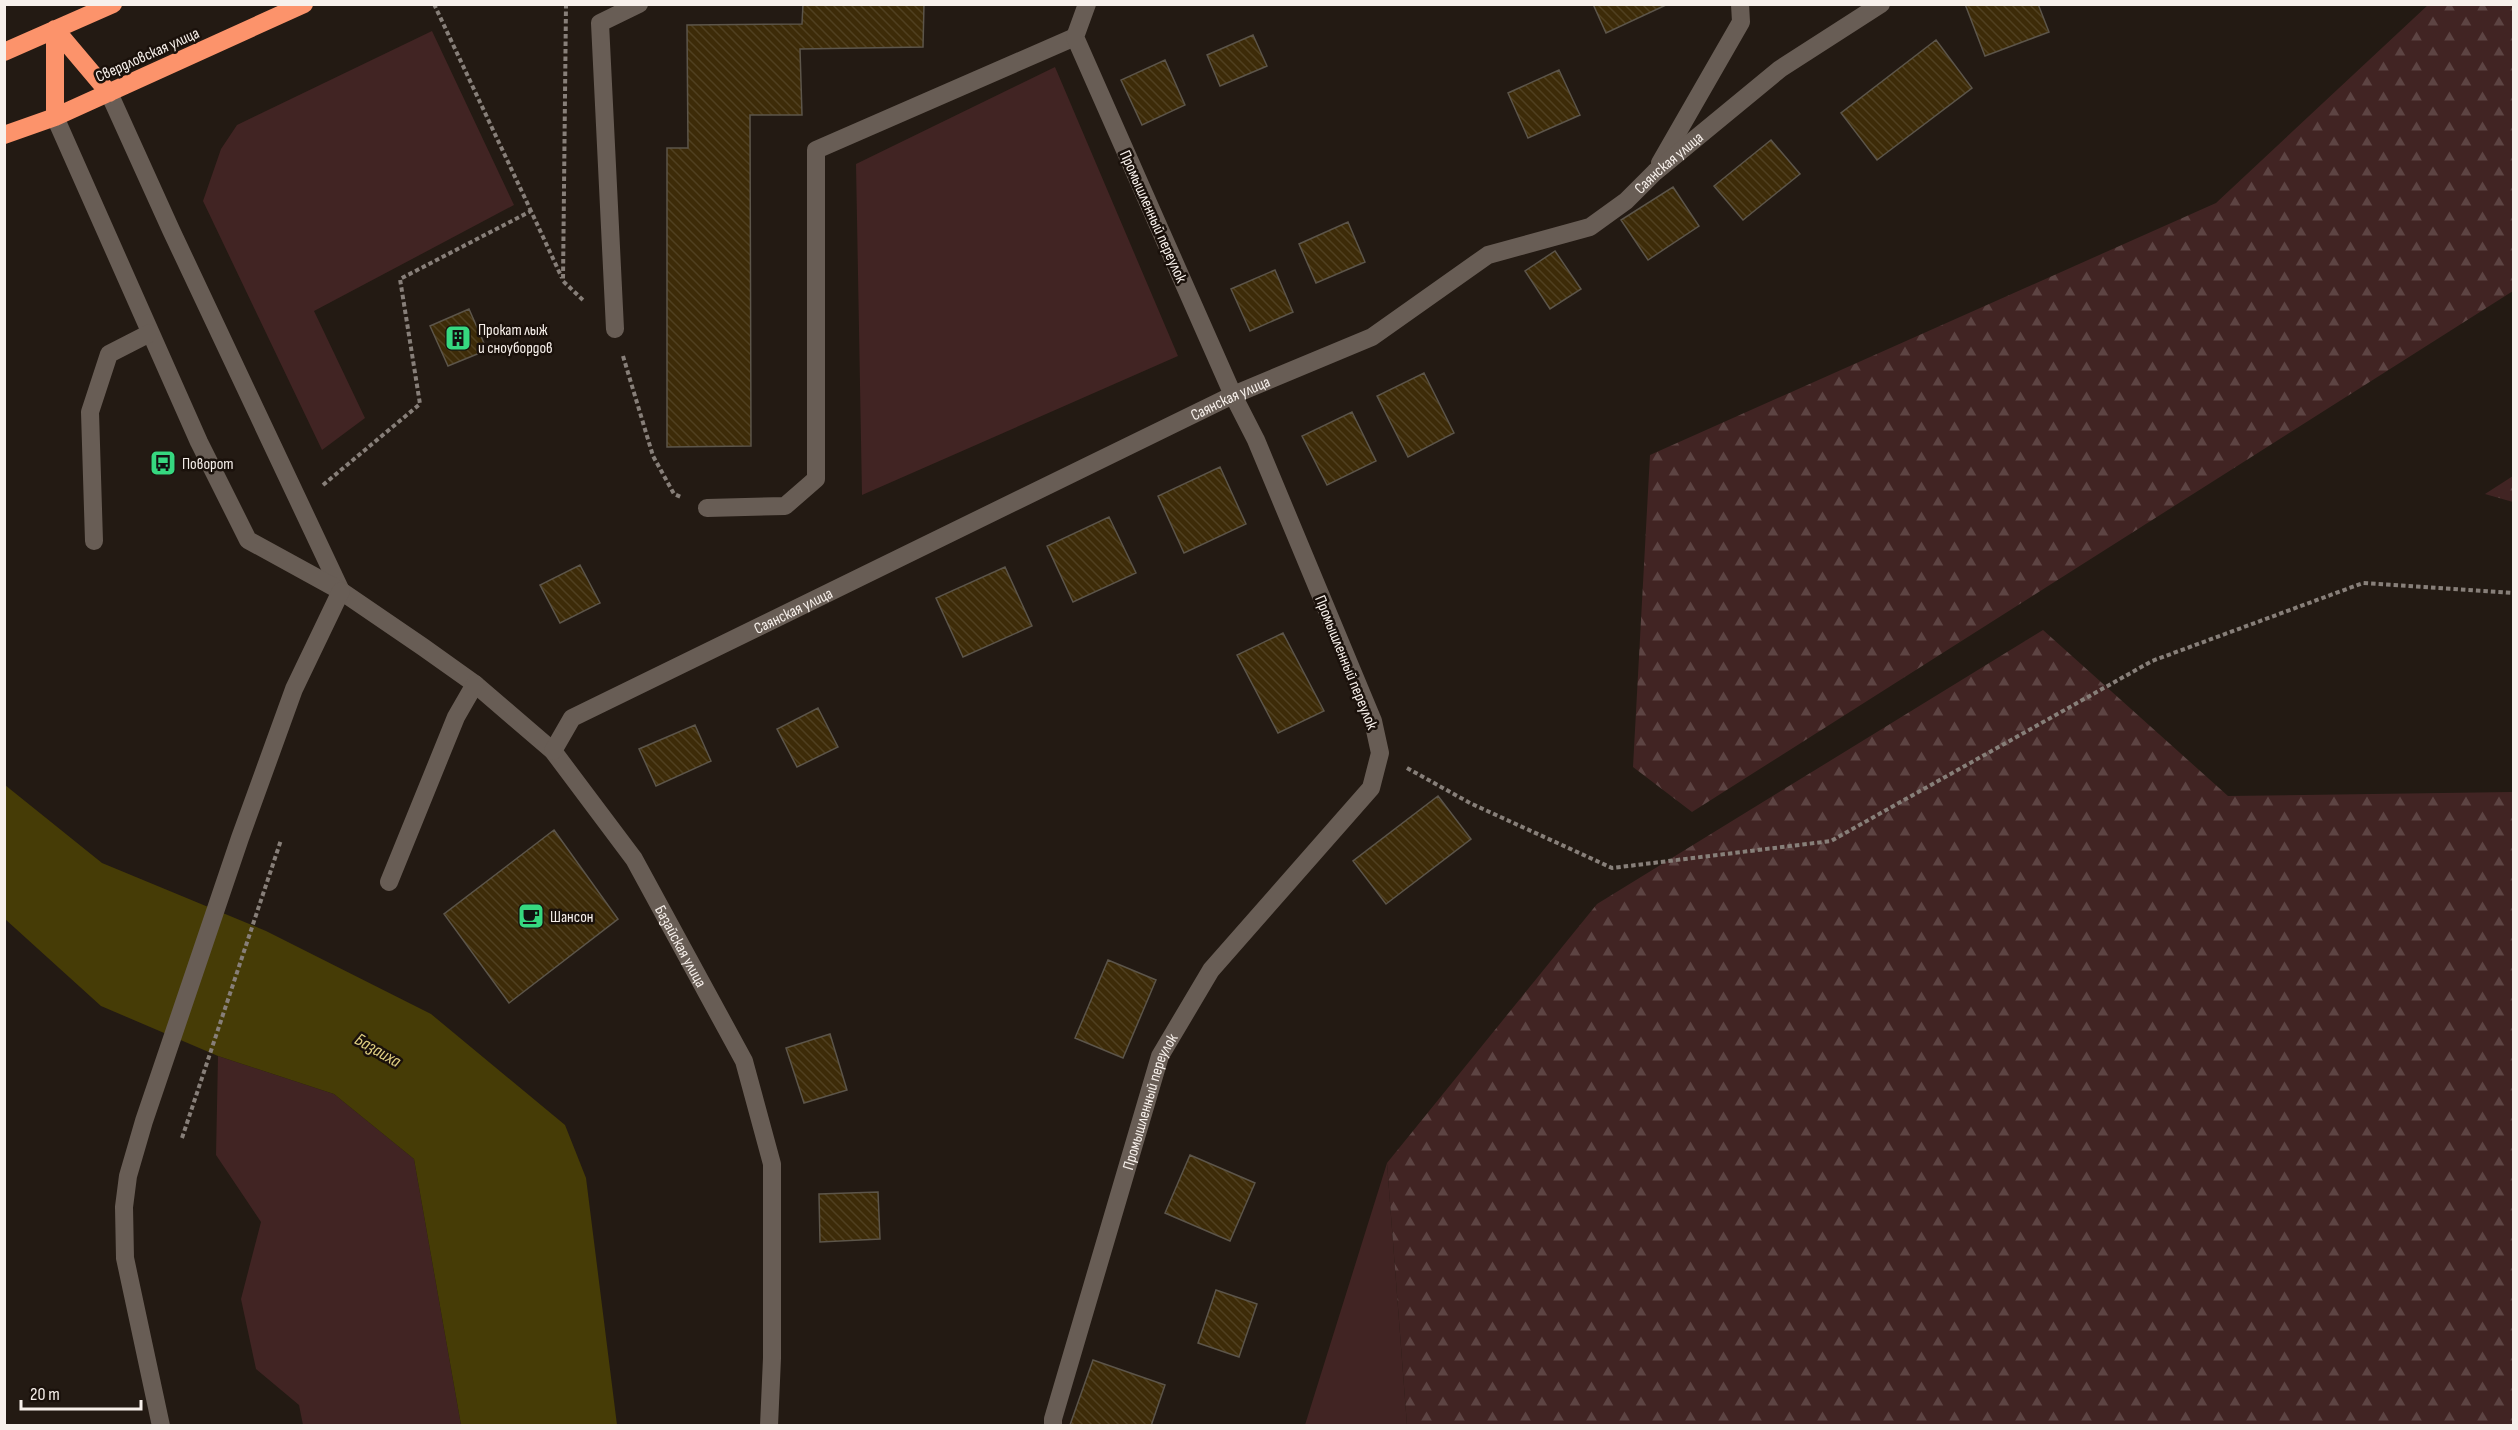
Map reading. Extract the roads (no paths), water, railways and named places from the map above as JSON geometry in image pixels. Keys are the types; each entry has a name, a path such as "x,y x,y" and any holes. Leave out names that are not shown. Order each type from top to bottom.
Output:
{"highway":[{"path":"4,52 112,4"},
{"name":"Свердловская улица","path":"4,135 55,117 304,4"},
{"path":"55,29 109,93"},
{"path":"55,29 55,117"}],"street":[{"path":"615,329 600,23 639,4"},
{"path":"707,508 784,506 816,479 816,150 1075,37 1087,4"},
{"path":"1654,172 1741,22 1740,4"},
{"name":"Саянская улица","path":"553,751 572,718 1233,395 1372,337 1488,255 1590,227 1626,201 1654,172 1780,69 1881,4"},
{"name":"Промышленный переулок","path":"1053,1422 1160,1056 1211,970 1371,788 1380,753 1373,721 1260,451 1233,395 1075,37"},
{"path":"109,93 341,591 294,689 240,838 144,1121 128,1176 124,1207 125,1258 161,1425"},
{"name":"Базайская улица","path":"55,117 199,442 248,540 341,591 475,684 553,751 634,859 744,1061 772,1164 772,1358 769,1425"},
{"path":"94,541 90,412 109,354 150,333"},
{"path":"389,882 456,717 475,684"}],"water":[{"name":"Базаиха","path":"5,785 102,863 266,931 431,1014 565,1125 586,1178 617,1425 461,1425 414,1159 334,1094 218,1056 101,1006 5,919"}],"place":[{"name":"Прокат лыж и сноубордов","path":"458,338"},
{"name":"Поворот","path":"163,463"},
{"name":"Шансон","path":"531,916"}]}
